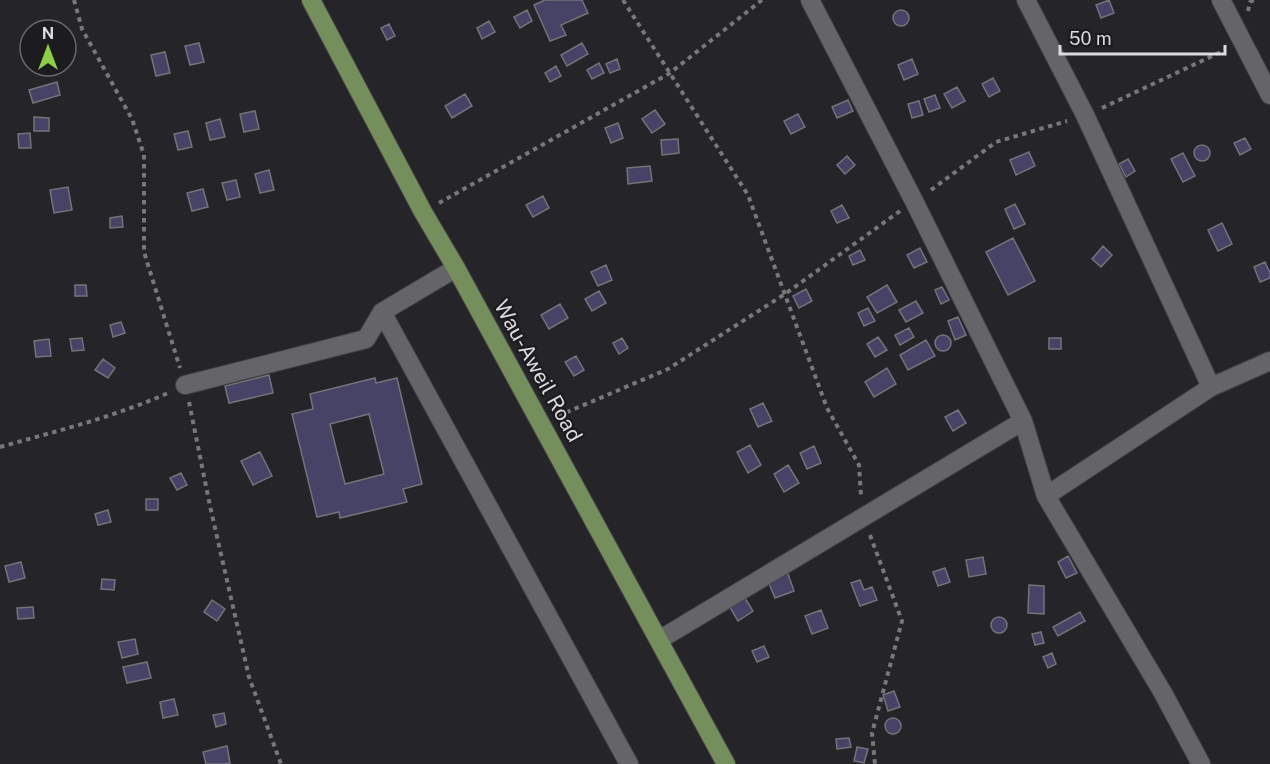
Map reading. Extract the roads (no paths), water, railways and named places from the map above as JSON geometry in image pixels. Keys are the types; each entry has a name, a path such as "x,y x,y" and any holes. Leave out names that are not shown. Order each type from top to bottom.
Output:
{"main road":[{"name":"Wau-Aweil Road","path":"311,0 423,212 456,268 726,764"}],"street":[{"path":"810,0 914,201 1023,421 1046,496 1163,693 1201,764"},
{"path":"1026,0 1090,126 1211,387"},
{"path":"1221,0 1270,95"},
{"path":"185,385 366,339 382,312 456,268"},
{"path":"382,312 629,764"},
{"path":"1046,496 1211,387 1270,361"},
{"path":"659,640 1023,421"}]}
